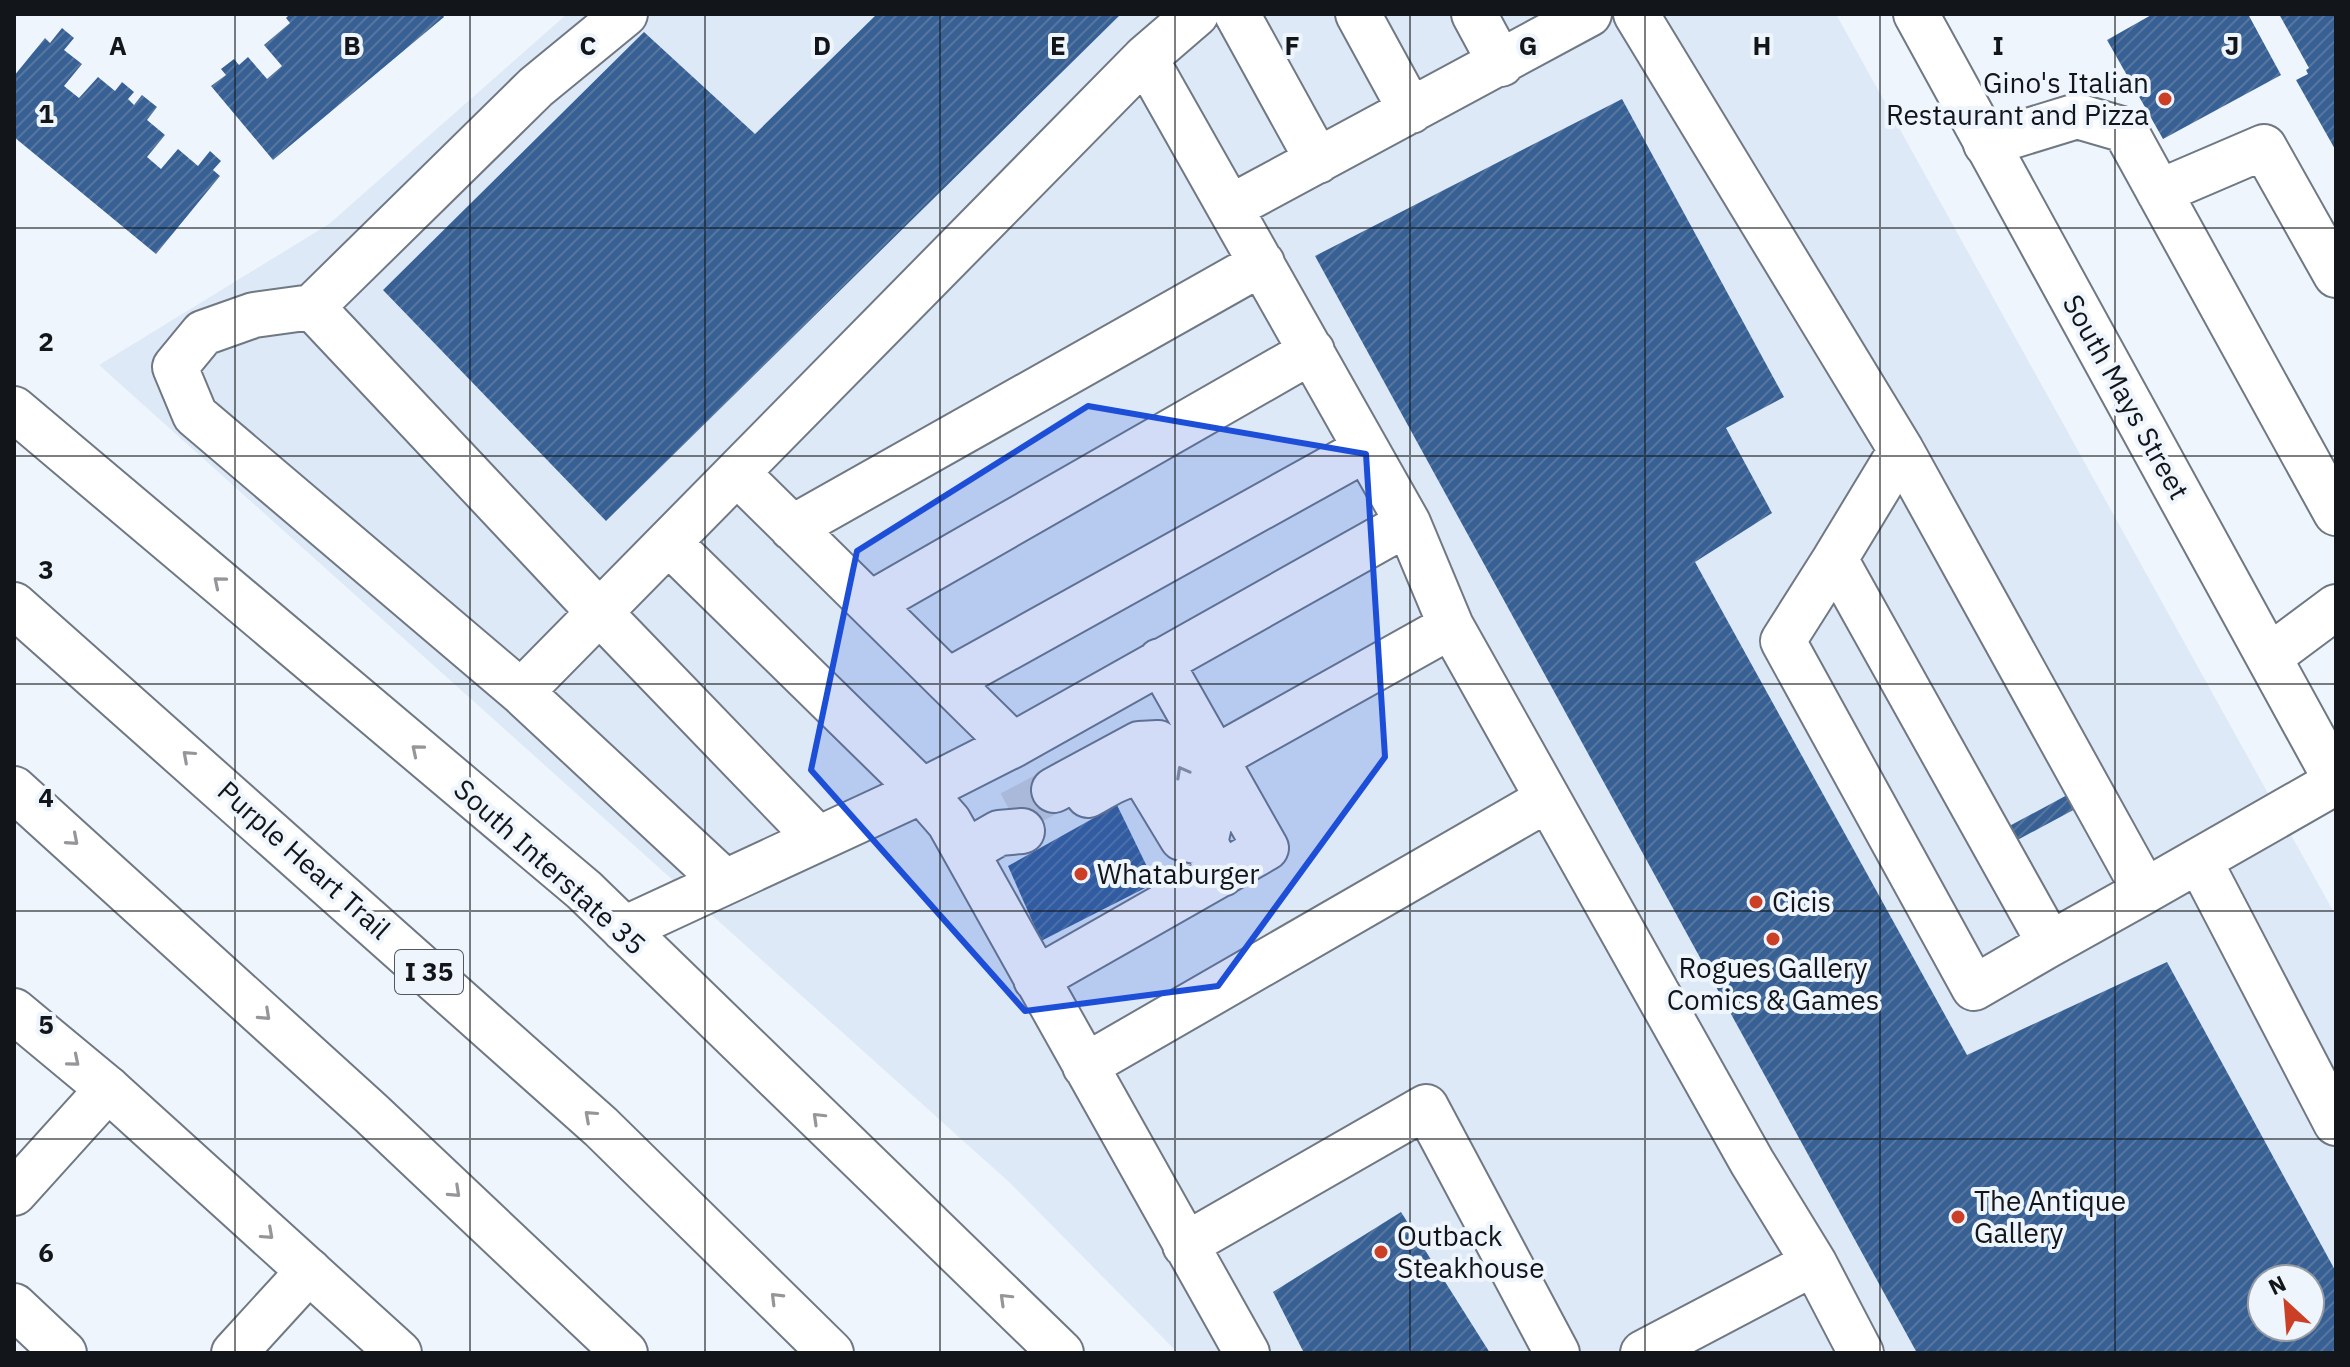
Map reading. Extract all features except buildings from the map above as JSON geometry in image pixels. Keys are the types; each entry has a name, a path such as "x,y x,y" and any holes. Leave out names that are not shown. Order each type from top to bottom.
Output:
{"main road":[{"path":"625,14 536,87 312,307 254,315 203,333 175,367 195,415 521,692 725,882"},
{"path":"521,692 1145,58 1196,14"},
{"path":"1237,14 1318,161"},
{"path":"1358,14 1411,111"},
{"path":"1474,14 1501,64"},
{"path":"1231,207 1589,14"},
{"path":"1636,14 1901,450 2145,891"},
{"name":"South Mays Street","path":"1916,14 2336,781"},
{"path":"1145,58 1408,523 1451,626 1752,1162 1814,1263 1861,1353"},
{"path":"1986,144 2077,116 2125,130 2336,513"},
{"path":"2159,192 2264,147 2336,275"},
{"path":"792,528 1262,263"},
{"path":"312,307 818,839"},
{"path":"870,604 1312,351"},
{"name":"South Interstate 35","path":"14,409 584,890 1061,1353"},
{"path":"948,681 1366,449"},
{"path":"1901,450 1783,641 1974,988 2200,862 2336,781"},
{"path":"738,474 1013,745"},
{"path":"624,929 922,791 1013,745 1408,523"},
{"path":"669,543 922,791 949,822 999,832 1036,979 1247,1353"},
{"path":"1835,559 2050,944"},
{"name":"Purple Heart Trail","path":"14,605 601,1127 831,1353"},
{"path":"2269,657 2336,607"},
{"path":"1215,758 1451,626"},
{"path":"1036,979 1214,858 1266,848 1160,661"},
{"path":"1059,799 1139,744 1158,743 1172,755 1210,821 1214,858"},
{"path":"14,789 360,1103 625,1353"},
{"path":"1085,1066 1548,799"},
{"path":"2200,862 2336,1123"},
{"path":"14,1011 108,1089 399,1353"},
{"path":"14,1193 108,1089"},
{"path":"1185,1245 1426,1107 1557,1353"},
{"path":"1643,1353 1814,1263"},
{"path":"234,1353 309,1271"},
{"path":"14,1306 64,1353"}],"highlighted area":[{"path":"1088,406 1366,454 1385,757 1218,986 1025,1011 811,770 857,551"}],"shaded area":[{"path":"567,14 1836,14 2336,916 2336,1353 1178,1353 1009,1182 99,365 329,224"}],"tunnel":[{"path":"1011,813 1054,790"}],"place":[{"name":"Gino's Italian Restaurant and Pizza","path":"2165,99"},
{"name":"Whataburger","path":"1081,874"},
{"name":"Cicis","path":"1756,902"},
{"name":"Rogues Gallery Comics & Games","path":"1773,939"},
{"name":"The Antique Gallery","path":"1958,1217"},
{"name":"Outback Steakhouse","path":"1381,1252"}]}
